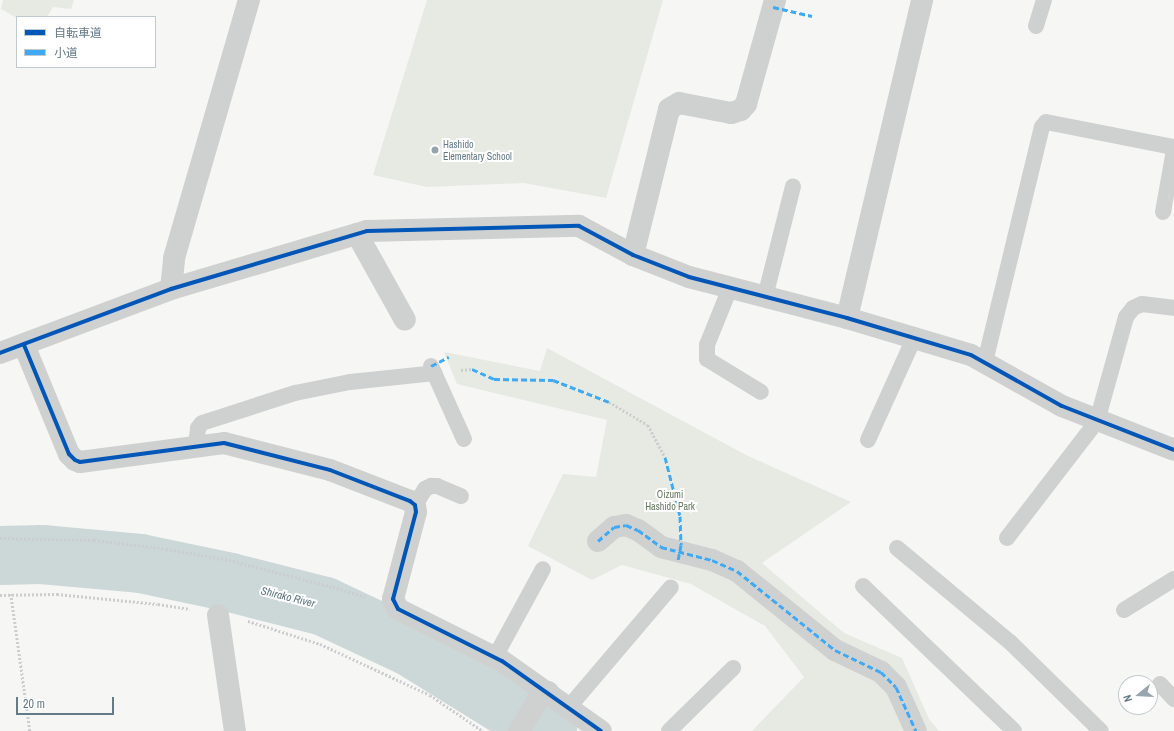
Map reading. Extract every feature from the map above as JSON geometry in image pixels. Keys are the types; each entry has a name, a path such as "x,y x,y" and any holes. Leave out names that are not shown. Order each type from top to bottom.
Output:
{"street":[{"path":"171,289 174,258 248,0"},
{"path":"633,255 669,109 679,103 731,113 741,110 746,104 775,0"},
{"path":"847,318 922,0"},
{"path":"0,353 171,289 367,231 579,226 633,255 689,277 847,318 971,355 985,362 1021,385 1097,421 1174,450"},
{"path":"357,234 405,320"},
{"path":"24,345 69,454 75,460 80,462 196,445 224,443 330,470 415,505 416,512 393,599 394,605 398,610 495,657 544,695 569,707 601,731"},
{"path":"598,541 614,527 626,525 638,530 661,547 712,560 737,571 835,650 881,672 896,687 916,731"},
{"path":"218,614 235,731"},
{"path":"519,731 544,695"}],"lane":[{"path":"1036,26 1044,0"},
{"path":"985,362 1042,127 1046,122 1174,147"},
{"path":"1163,212 1174,150"},
{"path":"764,297 793,186"},
{"path":"730,288 707,345 707,359 761,392"},
{"path":"1007,538 1097,421 1126,317 1133,308 1142,304 1174,308"},
{"path":"868,440 914,338"},
{"path":"196,445 198,428 202,422 295,393 350,382 433,370 464,439"},
{"path":"415,505 425,490 431,486 437,486 461,496"},
{"path":"897,548 1010,642 1101,731"},
{"path":"495,657 543,569"},
{"path":"1124,610 1174,579"},
{"path":"862,586 1014,731"},
{"path":"569,707 671,587"},
{"path":"669,731 733,668"},
{"path":"1160,684 1174,699"}],"path":[{"path":"609,402 648,425 665,457"},
{"path":"0,538 94,540 166,549 228,560 333,587 384,604 394,605"},
{"path":"11,594 30,731"}],"green space":[{"path":"3,0 74,0 71,9 53,7 48,16 16,16 16,17 1,9"},
{"path":"427,0 663,0 606,198 524,183 427,187 373,175"},
{"name":"Oizumi Hashido Park","path":"547,348 746,455 851,502 762,563 844,633 902,658 929,719 939,731 752,731 804,677 765,626 691,584 622,565 592,580 528,546 563,474 596,477 607,420 457,384 444,352 540,371"}],"waterway":[{"name":"Shirako River","path":"0,555 41,554 140,563 230,582 324,606 411,647 547,731"}],"marked path":[{"path":"773,7 812,16"},
{"path":"431,366 449,357"},
{"path":"472,369 494,379 553,380 609,402"},
{"path":"665,457 680,516 681,545 678,561"},
{"path":"598,541 614,527 626,525 638,530 661,547 712,560 737,571 835,650 881,672 896,687 916,731"}],"cycle path":[{"path":"0,353 171,289 367,231 579,226 633,255 689,277 847,318 971,355 1062,406 1174,450"},
{"path":"24,345 69,454 75,460 80,462 224,443 330,470 410,501 415,505 416,512 393,599 398,609 502,661 601,731"}],"place":[{"name":"Hashido Elementary School","path":"435,150"}]}
